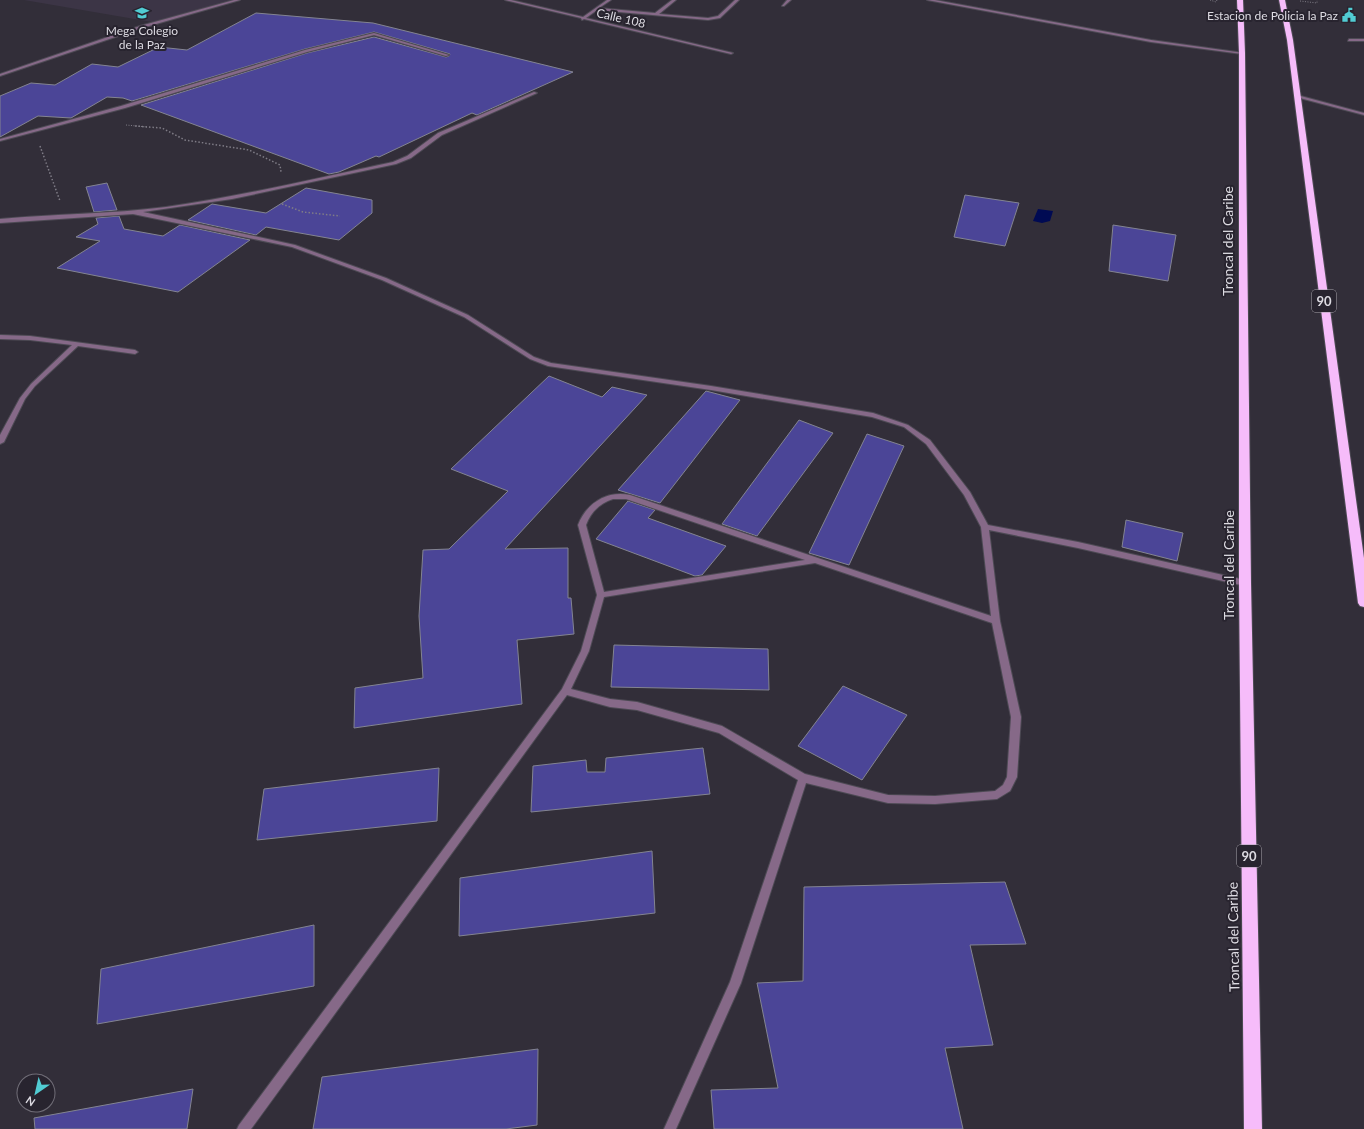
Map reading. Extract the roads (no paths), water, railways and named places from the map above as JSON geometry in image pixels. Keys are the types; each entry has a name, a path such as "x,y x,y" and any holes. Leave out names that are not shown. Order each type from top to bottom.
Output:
{"highway":[{"name":"Troncal del Caribe","path":"1240,0 1242,52 1245,584 1253,1129"},
{"name":"90","path":"1282,0 1290,40 1364,603"}],"street":[{"path":"0,75 141,27 238,0"},
{"name":"Calle 108","path":"507,0 582,19 732,53"},
{"path":"582,19 609,0"},
{"path":"655,15 674,0"},
{"path":"595,9 708,20 719,17 737,0"},
{"path":"783,5 788,0"},
{"path":"929,0 1151,41 1242,52"},
{"path":"0,140 123,107 306,51 374,34 447,55"},
{"path":"1349,40 1364,40"},
{"path":"0,221 82,214 133,212 184,205 284,187 394,163 409,157 440,134 535,93"},
{"path":"1297,96 1364,114"},
{"path":"133,212 293,246 384,278 466,316 532,358 550,365 711,388 873,415 906,426 928,442 967,494 985,527 996,621 1016,717 1012,777 1007,788 997,795 935,800 888,799 803,778 722,730 637,706 610,703 565,691"},
{"path":"0,337 30,338 135,352"},
{"path":"0,442 22,399 33,385 77,344"},
{"path":"243,1129 565,691 585,651 601,595 582,525 584,517 600,502 608,497 618,495 627,497 815,561 968,610 996,621"},
{"path":"985,527 1078,545 1245,584"},
{"path":"601,595 815,561"},
{"path":"670,1129 735,983 803,778"}],"place":[{"name":"Mega Colegio de la Paz","path":"142,13"},
{"name":"Estacion de Policia la Paz","path":"1349,15"}]}
